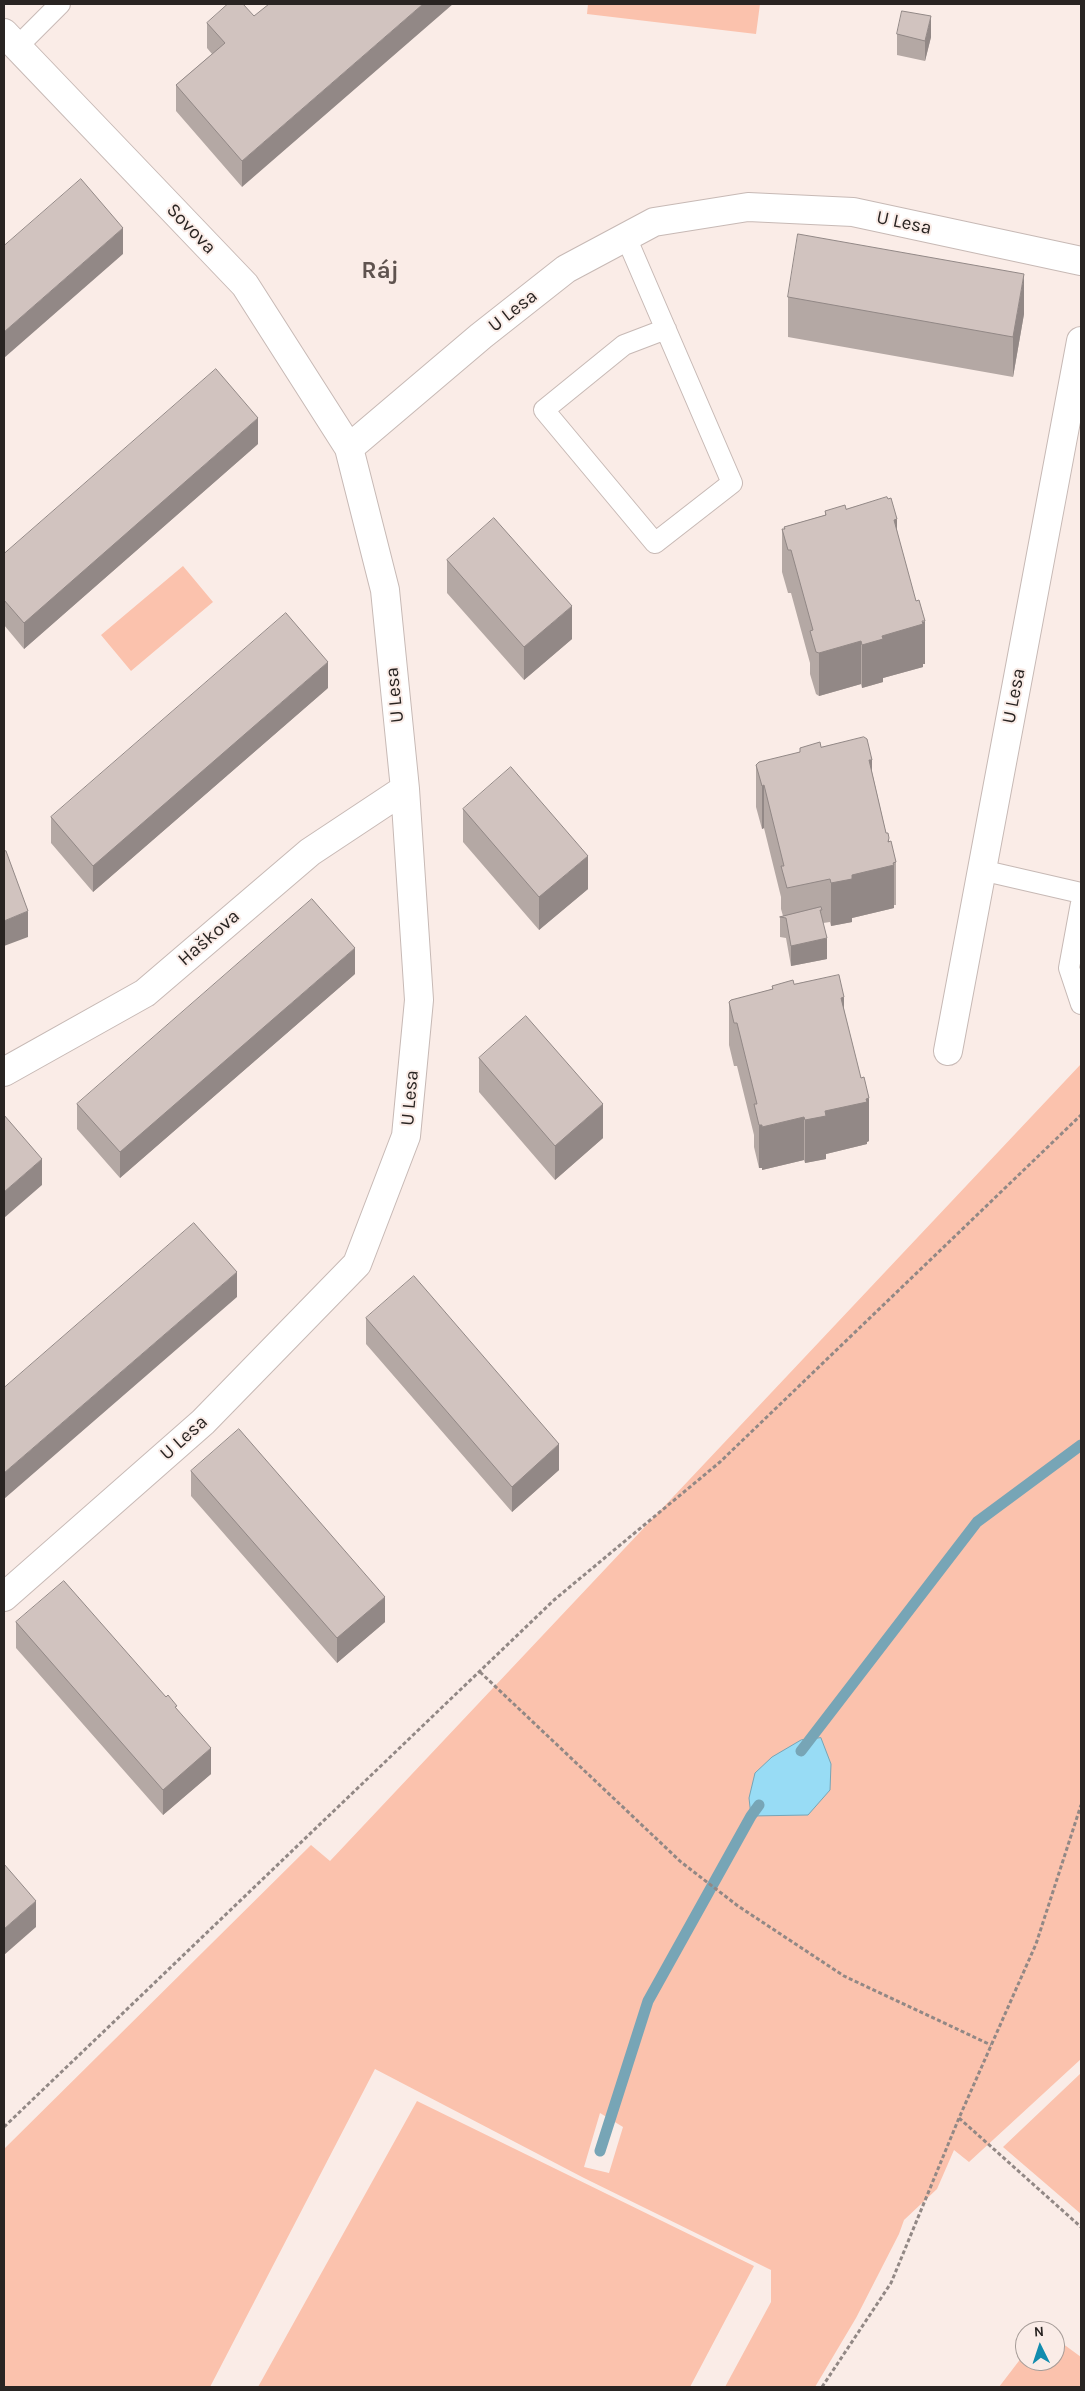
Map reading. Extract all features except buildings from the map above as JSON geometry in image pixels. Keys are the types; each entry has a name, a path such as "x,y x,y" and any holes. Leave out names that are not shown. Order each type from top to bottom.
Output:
{"street":[{"name":"Sovova","path":"11,40 245,285 349,448"},
{"name":"U Lesa","path":"4,1597 204,1422 357,1264 406,1136 419,1000 404,789 384,590 349,448 481,336 566,268 654,222 748,207 853,212 1081,261"},
{"name":"U Lesa","path":"948,1051 1081,340"},
{"name":"Haškova","path":"4,1072 145,993 310,852 404,789"}],"lane":[{"path":"11,40 60,4"},
{"path":"626,237 666,329 732,483 654,543 544,410 624,345 666,329"},
{"path":"981,870 1081,893"},
{"path":"1081,903 1070,968 1081,1004"}],"path":[{"path":"4,2127 554,1600 720,1462 1081,1115"},
{"path":"1077,1120 1081,1123"},
{"path":"480,1672 681,1862 738,1906 844,1976 991,2045"},
{"path":"822,2387 891,2283 959,2118 1036,1944 1081,1805"},
{"path":"959,2118 1081,2227"}],"shaded area":[{"path":"588,4 760,4 756,34 587,14"},
{"path":"183,566 213,602 131,671 101,635"},
{"path":"1081,1064 1081,2059 969,2162 954,2150 937,2189 904,2220 899,2234 856,2318 815,2387 725,2387 771,2302 771,2270 584,2178 375,2069 210,2387 4,2387 4,2149 311,1845 330,1861","holes":["600,2113 623,2127 609,2173 584,2167"]},
{"path":"1081,2073 1081,2214 1003,2147"},
{"path":"417,2101 754,2266 690,2387 258,2387"},
{"path":"1065,2345 1081,2357 1081,2387 999,2387 1015,2366 1015,2371 1065,2371"}],"water":[{"path":"821,1738 831,1764 830,1790 808,1815 751,1816 749,1798 755,1773 772,1757 801,1740"}],"waterway":[{"path":"801,1751 977,1522 1081,1445"},
{"path":"600,2151 648,2001 751,1816 759,1805"}],"district":[{"name":"Ráj","path":"380,271"}]}
